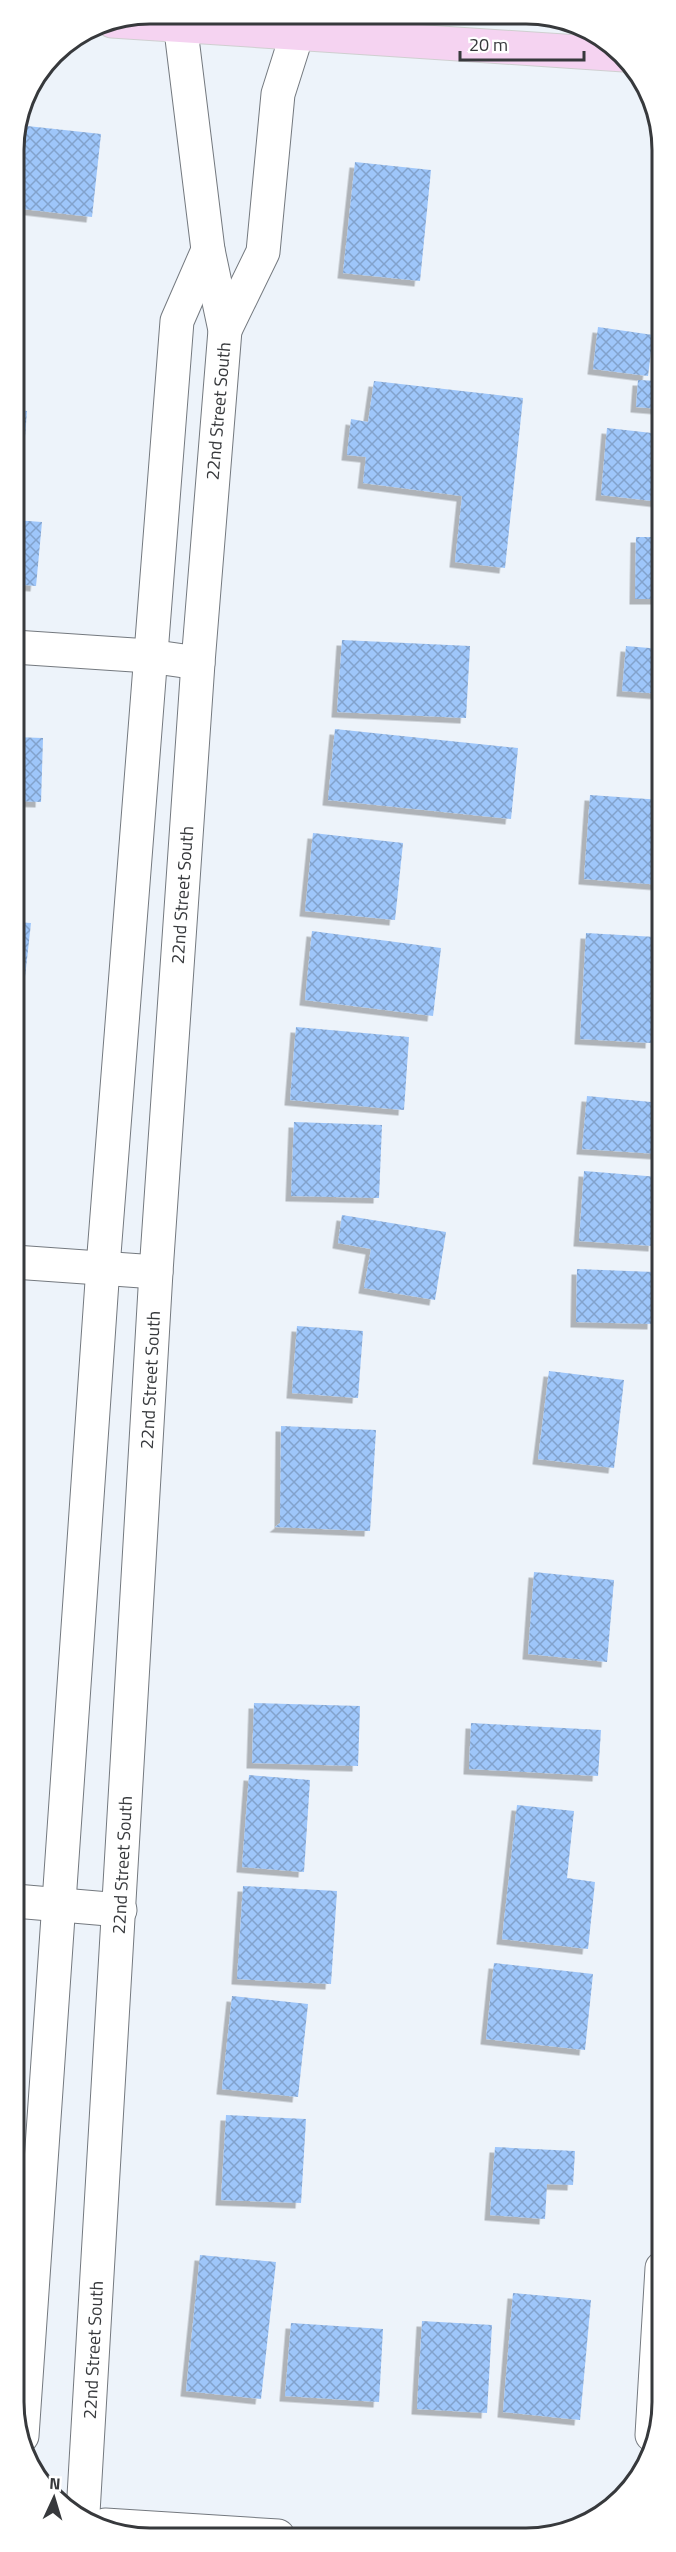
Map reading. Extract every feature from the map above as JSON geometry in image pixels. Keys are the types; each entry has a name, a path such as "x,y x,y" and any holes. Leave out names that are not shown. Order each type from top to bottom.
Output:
{"main road":[{"path":"213,24 297,34 605,52"}],"street":[{"name":"22nd Street South","path":"84,2497 156,1272 198,663 225,330 208,250 180,24"},
{"path":"225,330 262,252 278,94 297,34"},
{"path":"24,2405 103,1267 177,321 208,250"},
{"path":"24,648 149,656 198,663"},
{"path":"24,1263 156,1272"},
{"path":"24,1902 120,1910"}],"building":[{"path":"26,126 101,134 92,217 24,209 24,141"},
{"path":"355,162 431,170 420,281 343,273"},
{"path":"598,327 652,335 648,376 593,369"},
{"path":"638,380 652,381 652,408 636,407"},
{"path":"374,381 523,398 505,568 455,562 462,496 363,483 366,457 347,455 351,419 368,422"},
{"path":"24,411 27,411 24,450"},
{"path":"607,428 652,433 652,501 601,495"},
{"path":"24,521 42,522 36,586 24,585"},
{"path":"636,537 652,537 652,599 635,599"},
{"path":"342,640 470,646 466,718 337,712"},
{"path":"626,646 652,648 652,693 622,691"},
{"path":"335,729 518,748 511,819 328,800"},
{"path":"24,737 43,738 41,802 24,801"},
{"path":"590,795 652,799 652,884 584,879"},
{"path":"313,833 403,843 395,920 305,911"},
{"path":"24,923 31,923 24,986"},
{"path":"312,931 441,948 433,1016 305,1000"},
{"path":"586,933 652,937 651,1043 580,1039"},
{"path":"296,1027 409,1037 404,1110 290,1100"},
{"path":"587,1096 652,1102 652,1154 582,1149"},
{"path":"294,1122 382,1125 379,1198 291,1196"},
{"path":"584,1171 652,1176 652,1246 579,1241"},
{"path":"342,1215 446,1232 435,1300 364,1288 371,1249 338,1243"},
{"path":"577,1269 652,1272 652,1324 576,1322"},
{"path":"297,1326 363,1331 358,1398 292,1393"},
{"path":"549,1371 624,1380 614,1468 538,1459"},
{"path":"281,1426 376,1430 370,1531 275,1527 280,1523"},
{"path":"534,1572 614,1580 607,1662 528,1654"},
{"path":"254,1703 360,1706 358,1766 252,1763"},
{"path":"471,1723 601,1730 598,1776 469,1769"},
{"path":"249,1775 310,1780 304,1872 242,1867"},
{"path":"517,1805 574,1811 567,1878 595,1882 588,1949 502,1939"},
{"path":"243,1886 337,1891 331,1984 237,1979"},
{"path":"494,1963 593,1974 585,2050 486,2039"},
{"path":"232,1996 308,2004 298,2097 222,2089"},
{"path":"226,2115 306,2119 301,2203 221,2200"},
{"path":"495,2147 575,2151 573,2185 547,2184 545,2219 490,2215"},
{"path":"200,2255 276,2262 261,2399 186,2391"},
{"path":"513,2293 591,2300 580,2420 503,2412"},
{"path":"422,2321 492,2325 487,2413 417,2409"},
{"path":"291,2323 383,2329 379,2402 285,2396"}]}
